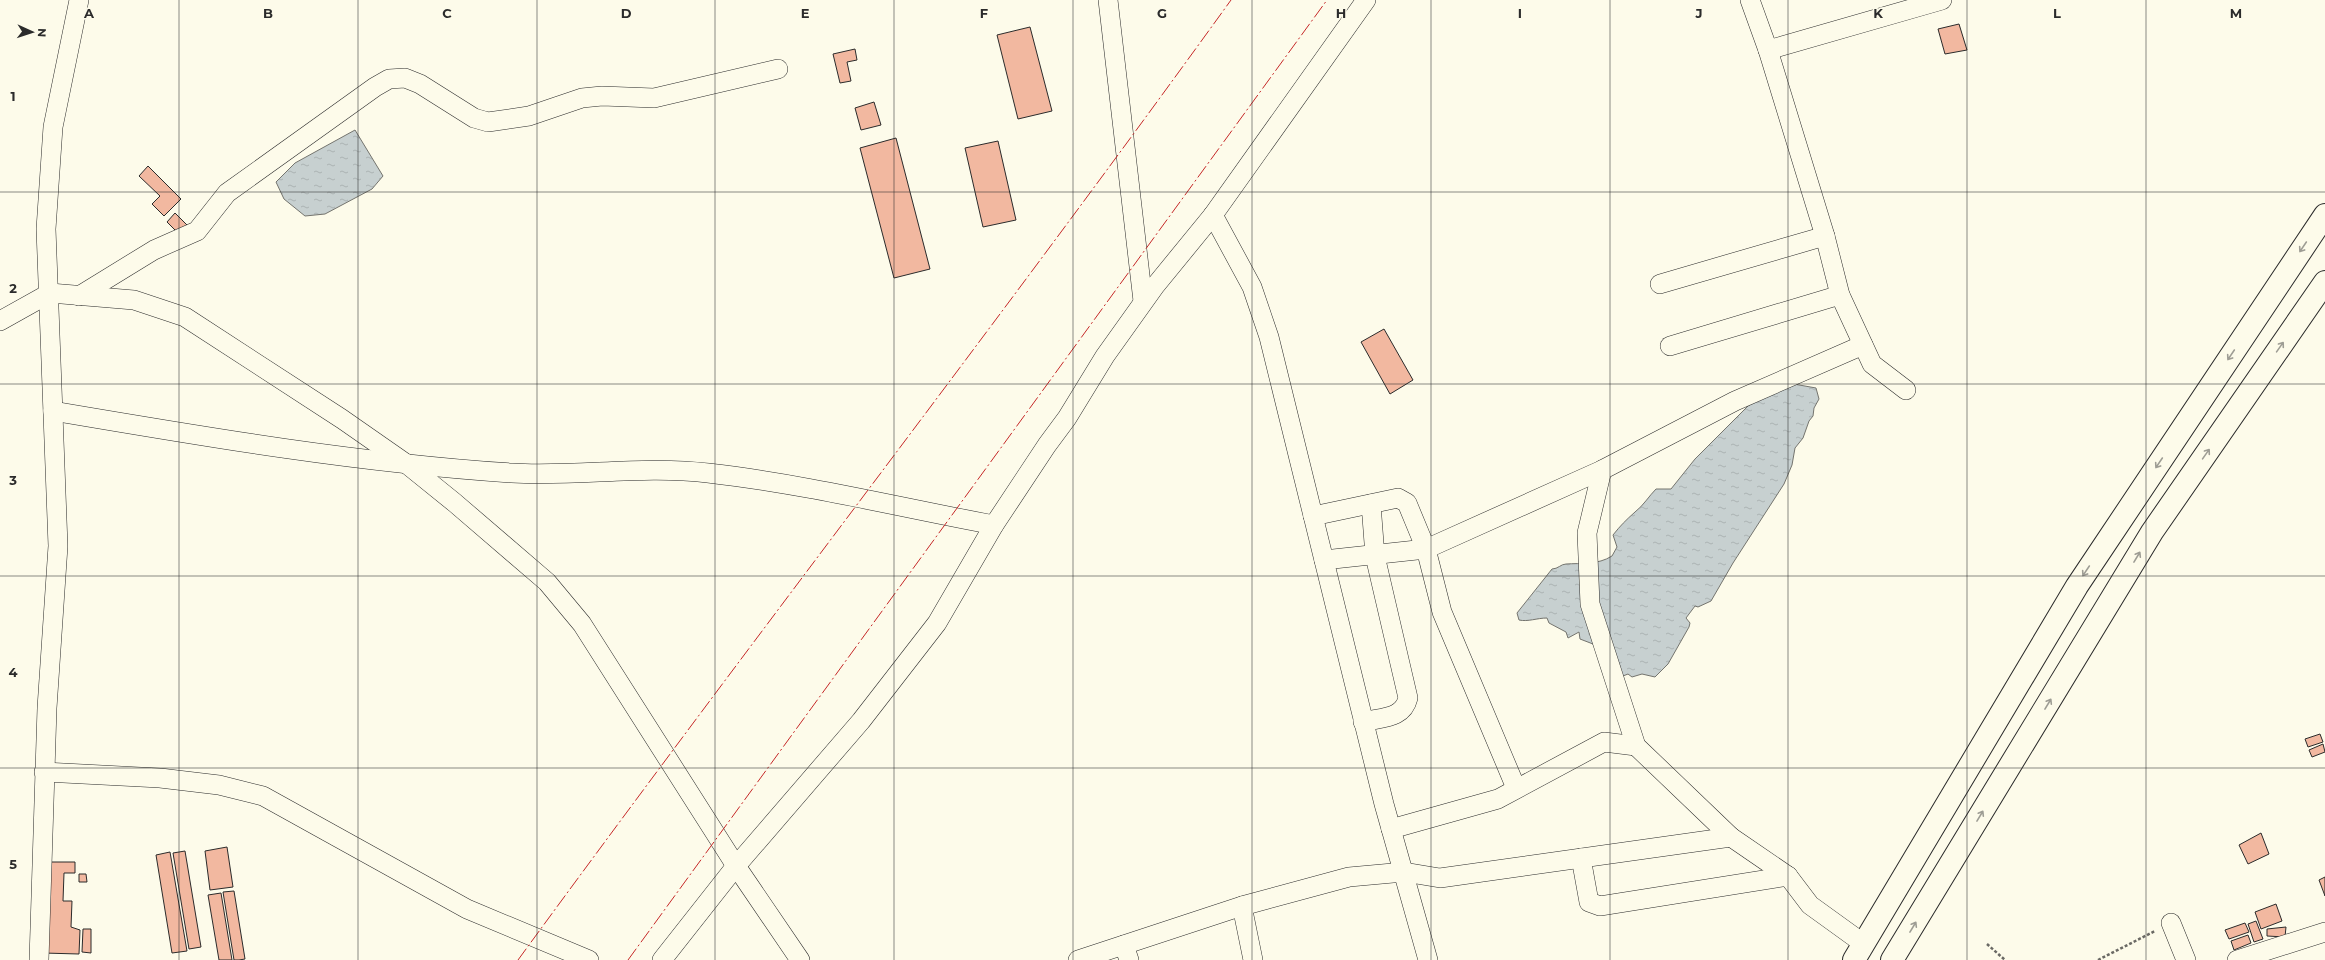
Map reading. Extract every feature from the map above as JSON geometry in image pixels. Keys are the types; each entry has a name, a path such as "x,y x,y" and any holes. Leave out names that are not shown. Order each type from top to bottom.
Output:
{"main road":[{"path":"1859,952 2077,586 2325,215"},
{"path":"1892,960 2152,532 2325,282"}],"street":[{"path":"39,960 44,772 58,546 50,293 46,229 53,127 78,0"},
{"path":"1108,0 1144,301"},
{"path":"662,960 736,866 861,721 937,623 994,525 1047,445 1068,418 1105,356 1144,301 1213,215 1366,0"},
{"path":"1750,0 1768,50 1826,236 1840,295 1872,364 1906,390"},
{"path":"1768,50 1942,0"},
{"path":"79,296 154,250 197,231 227,193 375,87 389,79 405,78 420,84 474,118 488,122 529,116 582,98 602,96 654,98 778,69"},
{"path":"1213,215 1252,287 1269,337 1363,722 1428,960"},
{"path":"1660,284 1826,236"},
{"path":"0,321 50,293 134,300 185,317 336,414 408,465 547,582 582,624 736,866 800,960"},
{"path":"1670,346 1840,295"},
{"path":"1324,560 1375,556 1426,549 1602,470 1736,401 1863,345"},
{"path":"53,411 210,438 408,465 516,473 647,470 706,472 778,484 994,525"},
{"path":"1602,470 1587,533 1590,604 1636,746 1731,837 1788,876 1810,906 1859,952"},
{"path":"1313,516 1398,498 1404,500 1407,504 1426,549 1442,612 1516,788"},
{"path":"1363,722 1400,713 1406,708 1408,698 1375,556 1370,504"},
{"path":"1391,829 1498,799 1604,742 1636,746"},
{"path":"44,772 167,779 219,785 263,796 467,909 589,960"},
{"path":"1078,960 1126,952 1242,906 1349,877 1404,872 1440,878 1731,837"},
{"path":"1581,858 1589,902 1600,906 1788,876"},
{"path":"1242,906 1253,960"},
{"path":"2172,923 2186,960"},
{"path":"2237,960 2325,932"}],"path":[{"path":"2098,960 2172,923"},
{"path":"1987,944 2005,960"}],"water":[{"path":"355,130 383,176 372,189 325,214 305,216 284,199 276,182 295,163"},
{"path":"1788,383 1816,388 1819,399 1814,408 1813,416 1809,421 1803,438 1795,448 1792,465 1784,484 1733,563 1711,601 1698,607 1695,606 1686,618 1690,623 1689,627 1668,664 1655,677 1642,674 1632,677 1628,674 1623,676 1616,672 1593,644 1580,639 1579,632 1568,638 1566,632 1549,623 1547,618 1526,621 1519,620 1517,613 1552,569 1564,564 1601,561 1612,556 1617,547 1613,535 1623,523 1641,507 1656,489 1671,489 1695,459 1748,406 1760,397"}],"building":[{"path":"1959,24 1967,50 1945,54 1938,29"},
{"path":"1030,27 1052,111 1018,119 997,35"},
{"path":"855,49 857,60 847,62 851,81 840,83 833,54"},
{"path":"874,102 881,125 861,130 855,108"},
{"path":"896,138 930,269 894,278 860,148"},
{"path":"998,141 1016,220 983,227 965,148"},
{"path":"148,166 181,199 164,216 152,204 160,196 139,176"},
{"path":"175,213 189,227 181,236 167,222"},
{"path":"1384,329 1413,380 1390,394 1361,342"},
{"path":"2320,734 2323,742 2308,747 2305,739"},
{"path":"2323,744 2325,752 2312,757 2309,750"},
{"path":"2261,833 2269,854 2248,864 2239,845"},
{"path":"227,847 233,887 210,890 205,851"},
{"path":"185,851 201,947 189,949 173,853"},
{"path":"170,852 187,951 172,953 156,855"},
{"path":"51,862 75,862 75,873 64,873 63,901 72,901 71,927 80,930 79,954 43,953"},
{"path":"79,874 86,874 87,882 79,882"},
{"path":"2325,877 2325,896 2319,880"},
{"path":"234,891 245,959 239,960 234,960 223,892"},
{"path":"221,893 232,960 219,960 208,895"},
{"path":"2276,904 2282,921 2261,929 2255,912"},
{"path":"2256,921 2263,939 2254,942 2248,924"},
{"path":"2245,923 2249,932 2229,939 2225,930"},
{"path":"2286,927 2285,937 2267,936 2267,929"},
{"path":"83,929 91,929 91,953 82,952"},
{"path":"2248,935 2251,943 2234,950 2231,941"}],"power":[{"path":"518,960 965,361 1231,0"},
{"path":"628,960 1327,0"}]}
